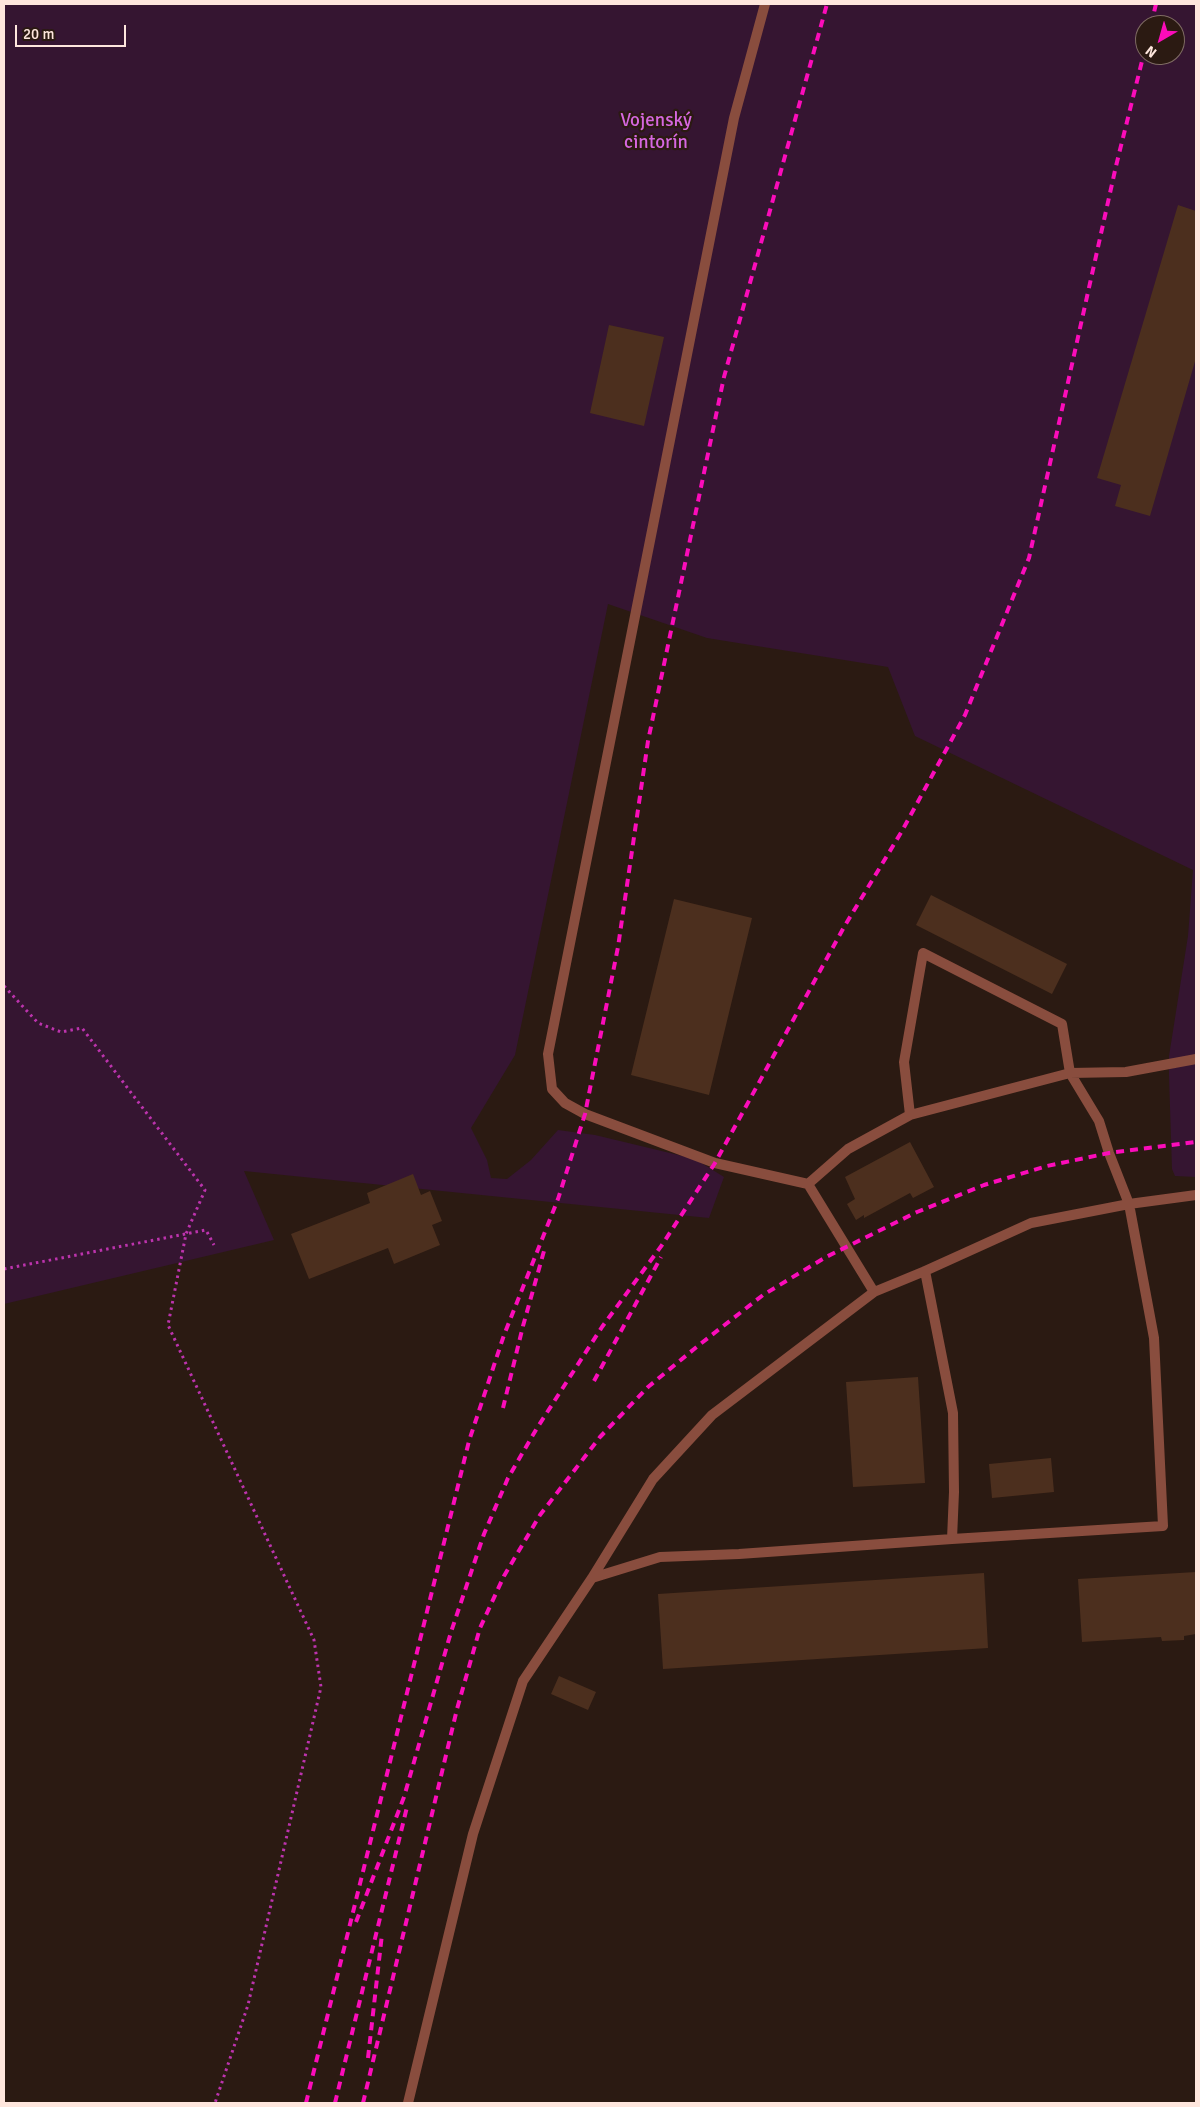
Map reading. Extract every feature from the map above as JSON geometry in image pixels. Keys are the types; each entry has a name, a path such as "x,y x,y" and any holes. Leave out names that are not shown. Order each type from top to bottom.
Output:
{"lane":[{"path":"764,4 734,118 548,1054 552,1089 566,1103 585,1114 715,1163 808,1184 874,1292"},
{"path":"592,1578 660,1557 739,1554 1163,1526 1154,1338 1129,1204 1099,1121 1070,1074 1062,1024 923,953 904,1062 910,1116"},
{"path":"808,1184 848,1148 910,1116 1070,1074 1126,1072 1196,1059"},
{"path":"408,2103 473,1834 523,1682 592,1578 653,1479 712,1415 874,1292 925,1272 1031,1223 1129,1204 1196,1195"},
{"path":"925,1272 953,1413 954,1492 952,1539"}],"path":[{"path":"4,986 38,1023 61,1032 82,1028 205,1190 186,1234 168,1325 314,1640 321,1687 248,2005 215,2103"},
{"path":"4,1269 206,1230 214,1245"}],"green space":[{"name":"Vojenský cintorín","path":"4,4 1196,4 1196,1177 1175,1176 1172,1169 1169,1076 1169,1056 1188,936 1193,870 915,736 888,667 707,638 608,604 515,1055 471,1128 487,1160 491,1178 507,1179 531,1160 558,1130 595,1135 695,1159 724,1177 709,1218 244,1171 274,1240 4,1304"}],"building":[{"path":"1178,205 1196,211 1196,358 1150,516 1115,506 1121,485 1097,478"},
{"path":"609,325 664,337 644,426 590,413"},
{"path":"931,895 1067,964 1052,994 916,925"},
{"path":"674,899 752,918 709,1095 631,1075"},
{"path":"910,1142 934,1187 913,1198 910,1193 864,1218 864,1215 856,1220 847,1204 855,1199 845,1177"},
{"path":"413,1174 421,1195 430,1191 442,1221 432,1225 440,1245 394,1264 388,1248 309,1279 291,1234 370,1203 367,1193"},
{"path":"918,1377 925,1483 853,1487 846,1382"},
{"path":"1051,1458 1054,1492 992,1498 989,1464"},
{"path":"1196,1572 1196,1634 1184,1636 1184,1640 1162,1641 1161,1637 1082,1642 1078,1579"},
{"path":"984,1573 988,1648 663,1669 658,1594"},
{"path":"559,1676 596,1692 588,1710 551,1694"}],"railway":[{"path":"306,2103 469,1441 504,1335 558,1199 585,1114 618,947 648,741 724,377 827,4"},
{"path":"1153,15 1156,4"},
{"path":"356,1922 404,1797 451,1632 484,1534 508,1478 537,1428 602,1327 662,1245 715,1163 844,927 902,831 965,715 1029,558 1116,166 1141,65"},
{"path":"363,2103 457,1709 480,1628 504,1576 540,1515 600,1437 648,1387 699,1345 763,1295 826,1257 917,1212 984,1185 1047,1166 1109,1153 1196,1142"},
{"path":"503,1408 544,1251"},
{"path":"594,1381 661,1257"},
{"path":"335,2103 407,1807"},
{"path":"368,2058 382,1934"}]}
